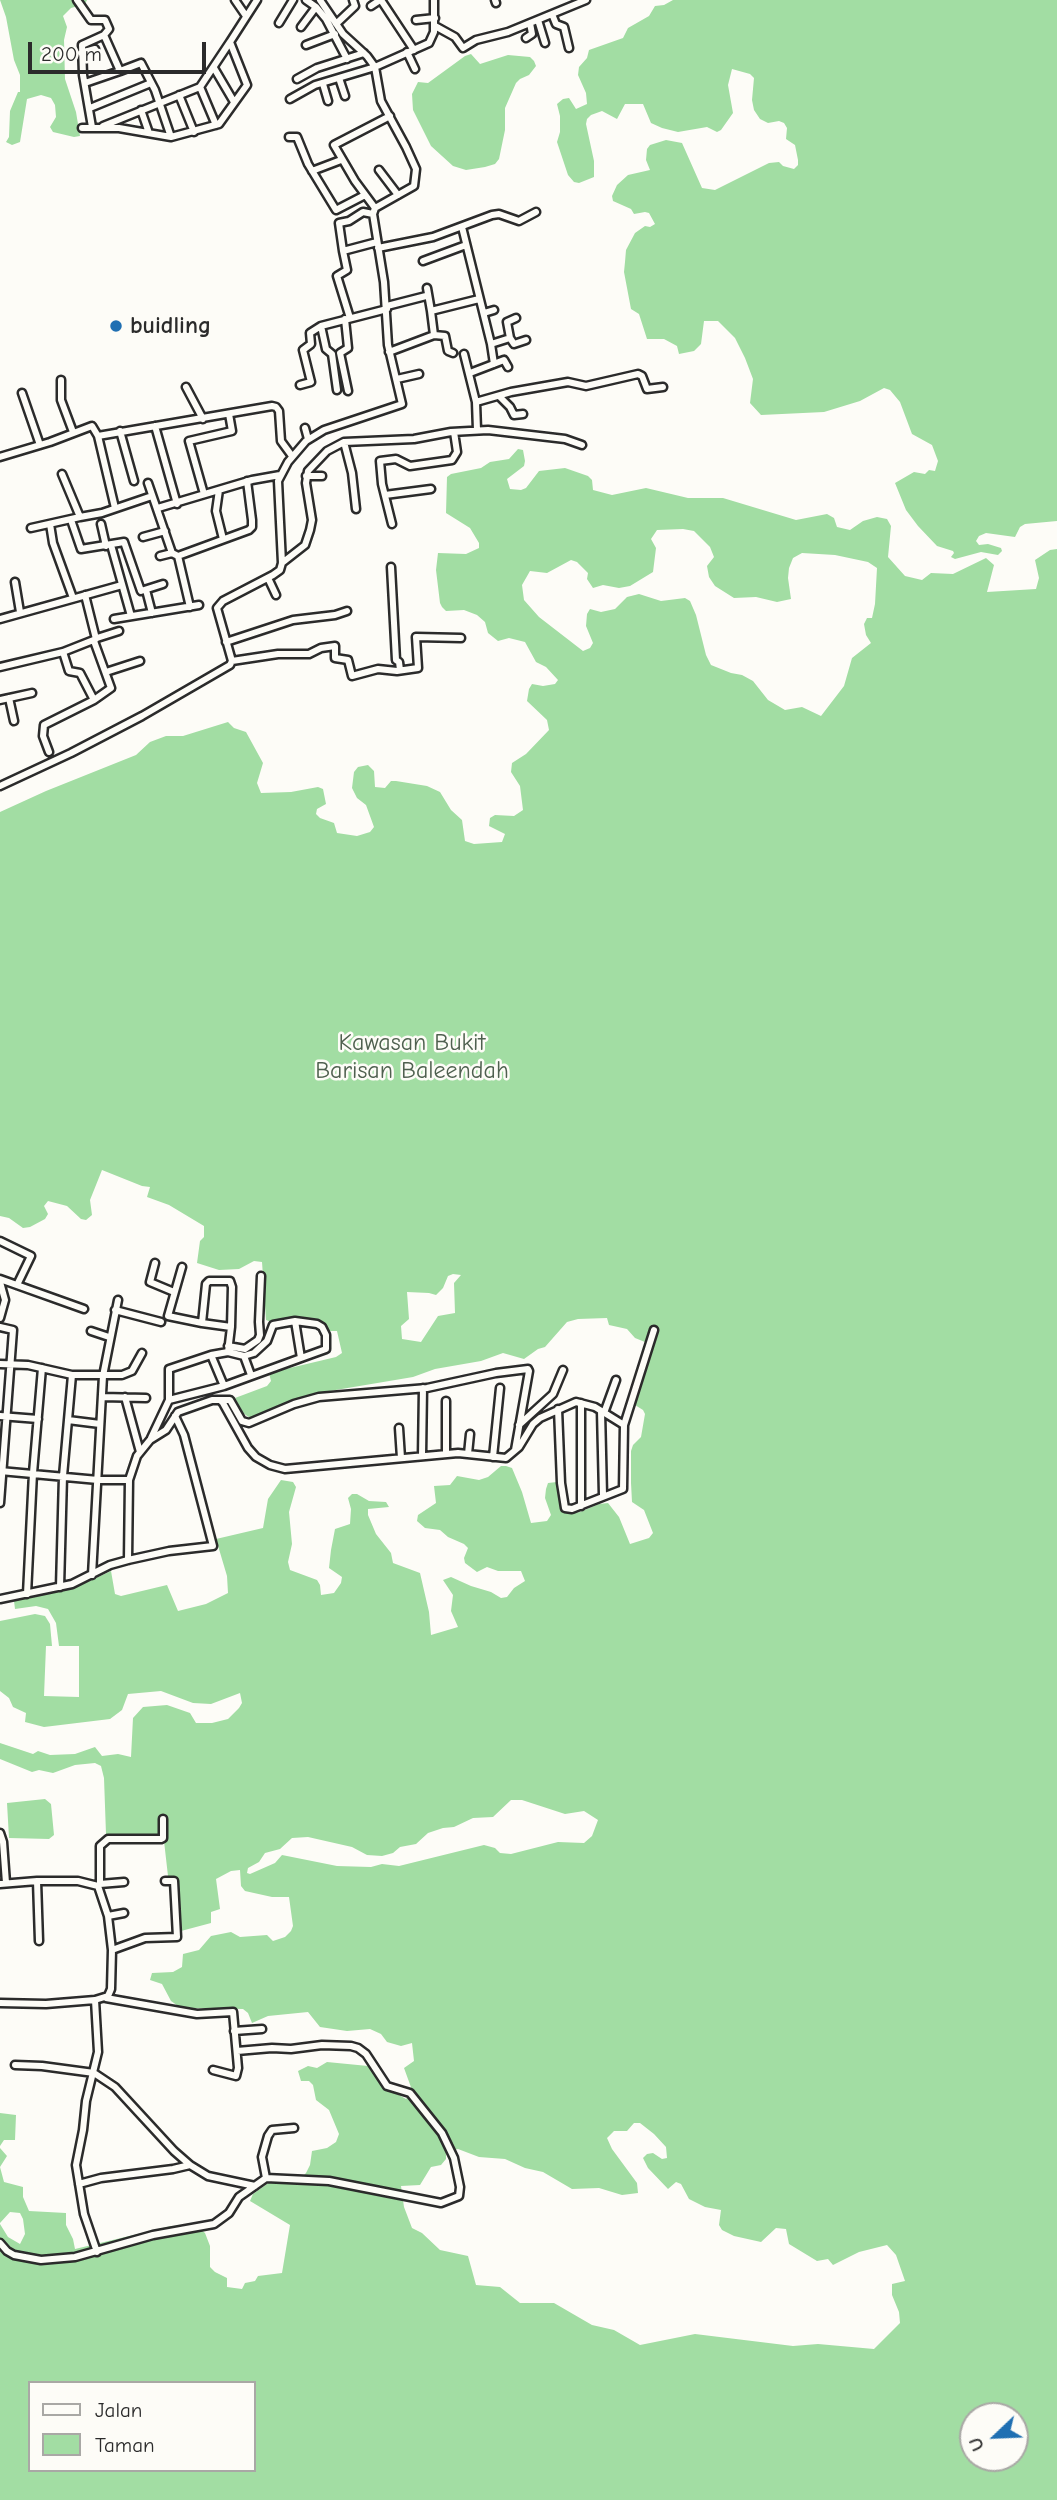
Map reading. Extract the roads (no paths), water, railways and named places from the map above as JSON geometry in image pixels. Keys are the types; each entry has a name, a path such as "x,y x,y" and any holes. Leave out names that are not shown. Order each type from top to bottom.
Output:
{"street":[{"path":"77,0 91,20 105,20 109,31 83,44 81,53 92,127"},
{"path":"235,0 246,16"},
{"path":"102,127 200,87 257,0"},
{"path":"278,23 293,0"},
{"path":"306,0 318,3 345,37 375,66 381,101 416,169 416,184 374,211 363,212 349,221 339,223"},
{"path":"336,24 355,6 353,0"},
{"path":"371,6 381,0 411,51 415,69"},
{"path":"290,99 315,85 375,66 430,42 435,22 435,0"},
{"path":"416,20 435,22 455,37 463,48 476,40 530,23 586,0"},
{"path":"301,27 318,3"},
{"path":"318,3 347,59"},
{"path":"552,14 556,24 564,27 569,48"},
{"path":"538,20 545,43"},
{"path":"526,38 532,34 530,23"},
{"path":"306,45 335,34"},
{"path":"104,35 120,71"},
{"path":"82,128 102,127 171,136 216,125 247,85 230,42"},
{"path":"81,53 95,48"},
{"path":"297,79 306,73 364,53"},
{"path":"85,83 141,63 171,136"},
{"path":"214,68 234,102"},
{"path":"339,78 345,96"},
{"path":"90,108 151,83"},
{"path":"323,84 328,101"},
{"path":"200,87 216,125"},
{"path":"179,95 194,132"},
{"path":"141,110 149,133"},
{"path":"232,661 217,612 220,603 279,570 282,563 278,490 280,475 292,456 308,439 324,430 402,404 390,352 374,211 341,160 334,144 390,116"},
{"path":"289,137 297,136 312,171 336,210 347,270 337,276 347,318 348,348 340,353 348,391"},
{"path":"312,171 341,160"},
{"path":"379,170 398,195"},
{"path":"336,210 365,195"},
{"path":"343,251 433,237 495,214 520,221 536,212"},
{"path":"463,227 494,364"},
{"path":"423,261 466,245"},
{"path":"426,288 434,335"},
{"path":"299,385 311,382 303,350 312,344 310,333 321,326 426,296"},
{"path":"431,312 479,299"},
{"path":"484,313 494,310"},
{"path":"516,318 506,321 510,338 514,344 526,340"},
{"path":"321,326 326,349 332,354 337,390"},
{"path":"390,352 434,335 445,336 448,351 453,353"},
{"path":"491,344 510,338"},
{"path":"464,354 476,401 477,430"},
{"path":"470,373 504,360 508,367"},
{"path":"397,379 419,374"},
{"path":"476,401 568,382 586,386 638,374 642,376 646,389 663,387"},
{"path":"61,380 60,391 73,432"},
{"path":"186,387 203,419"},
{"path":"51,395 60,391"},
{"path":"22,393 40,445"},
{"path":"499,396 514,415 523,414"},
{"path":"98,436 262,407 276,407 281,441 292,456"},
{"path":"204,494 190,441 232,431 229,414"},
{"path":"0,457 92,426 98,436 115,508"},
{"path":"155,426 177,504"},
{"path":"305,428 308,439"},
{"path":"282,563 305,545 310,530 312,520 306,476 320,457 344,442 414,439 477,430 565,439 582,445"},
{"path":"120,431 134,481"},
{"path":"392,524 380,477 380,460 400,460 410,466 452,460 457,453 454,432"},
{"path":"344,442 352,473 356,509"},
{"path":"62,474 80,517"},
{"path":"158,509 247,481 280,475"},
{"path":"306,476 322,476"},
{"path":"160,556 175,555 245,532 252,527 247,481"},
{"path":"148,483 175,555 190,607"},
{"path":"385,495 431,489"},
{"path":"219,490 216,511 223,539"},
{"path":"31,528 71,520 152,496"},
{"path":"71,520 80,549 125,543 140,590 163,584"},
{"path":"50,524 53,544 73,598"},
{"path":"101,524 131,616"},
{"path":"143,537 165,531"},
{"path":"391,566 396,660 400,670"},
{"path":"268,578 276,595"},
{"path":"15,582 20,612"},
{"path":"0,619 122,585"},
{"path":"146,590 152,613"},
{"path":"49,752 43,733 44,725 94,701 111,689 85,595"},
{"path":"114,619 199,604"},
{"path":"226,642 293,620 347,611"},
{"path":"0,667 63,652 119,631"},
{"path":"0,786 142,716 221,672 232,661 278,654 309,654 321,648 335,646 335,658 348,660 352,676 378,669 418,668 416,637 461,638"},
{"path":"63,652 69,671 80,673 94,701"},
{"path":"106,672 139,661"},
{"path":"0,700 32,694"},
{"path":"9,698 13,721"},
{"path":"0,1241 32,1256 17,1285"},
{"path":"155,1263 150,1282 174,1292"},
{"path":"182,1267 168,1316 231,1327"},
{"path":"128,1560 129,1480 140,1452 150,1440 169,1400 169,1369 228,1349 249,1348 260,1335 261,1276"},
{"path":"0,1318 5,1303 0,1280 84,1309"},
{"path":"202,1323 206,1283 230,1280 231,1327 228,1349"},
{"path":"92,1575 103,1376 118,1300"},
{"path":"115,1310 162,1322"},
{"path":"169,1400 224,1386 326,1349 326,1335 317,1324 295,1321 273,1325 267,1341 254,1353 244,1356 228,1349"},
{"path":"295,1321 300,1358"},
{"path":"0,1327 13,1330 3,1416 0,1503"},
{"path":"558,1409 563,1503 566,1508 581,1506 625,1487 624,1425 654,1330"},
{"path":"91,1331 109,1337"},
{"path":"0,1364 42,1368 72,1375 103,1376 129,1373 142,1353"},
{"path":"211,1355 224,1386"},
{"path":"244,1356 251,1376"},
{"path":"27,1594 42,1368"},
{"path":"150,1440 166,1430 182,1409 212,1400 230,1400 242,1421 248,1423 319,1397 423,1388 528,1369 514,1452"},
{"path":"519,1425 553,1394 563,1370"},
{"path":"60,1587 63,1476 72,1375"},
{"path":"603,1495 603,1412 616,1380"},
{"path":"422,1456 423,1388"},
{"path":"493,1457 500,1388"},
{"path":"102,1397 146,1398"},
{"path":"125,1397 140,1452"},
{"path":"220,1400 256,1457 285,1469 446,1454 506,1458 514,1452 533,1424 558,1409 581,1403 624,1425"},
{"path":"446,1401 446,1454"},
{"path":"581,1403 581,1506"},
{"path":"3,1416 38,1419"},
{"path":"0,1599 60,1587 128,1560 169,1551 214,1546 184,1435 175,1416"},
{"path":"68,1420 100,1424"},
{"path":"399,1428 401,1458"},
{"path":"468,1454 470,1434"},
{"path":"1,1471 98,1480 129,1480"},
{"path":"106,1998 111,1989 112,1952 108,1916 99,1885 99,1851 103,1842 108,1839 161,1839 163,1819"},
{"path":"0,1833 3,1842 3,1884 78,1881 99,1885 124,1882"},
{"path":"37,1881 39,1941"},
{"path":"112,1952 145,1938 177,1937 174,1881 165,1881"},
{"path":"108,1916 124,1913"},
{"path":"0,2003 37,2004 106,1998 197,2014 233,2012 237,2052 236,2076 213,2070"},
{"path":"95,2000 98,2052 86,2101 76,2165 83,2214 97,2252"},
{"path":"234,2031 262,2029"},
{"path":"0,2243 14,2255 41,2260 75,2257 153,2235 214,2224 229,2213 239,2197 266,2178 329,2181 441,2203 459,2196 454,2158 442,2133 410,2093 387,2086 366,2054 358,2048 322,2045 237,2052"},
{"path":"15,2065 94,2073 115,2087 190,2165 208,2176 255,2186"},
{"path":"266,2178 262,2157 268,2136 272,2130 294,2128"},
{"path":"79,2184 101,2178 190,2165"}],"place":[{"name":"buidling","path":"116,326"}],"park label":[{"name":"Kawasan Bukit Barisan Baleendah","path":"412,1057"}]}
